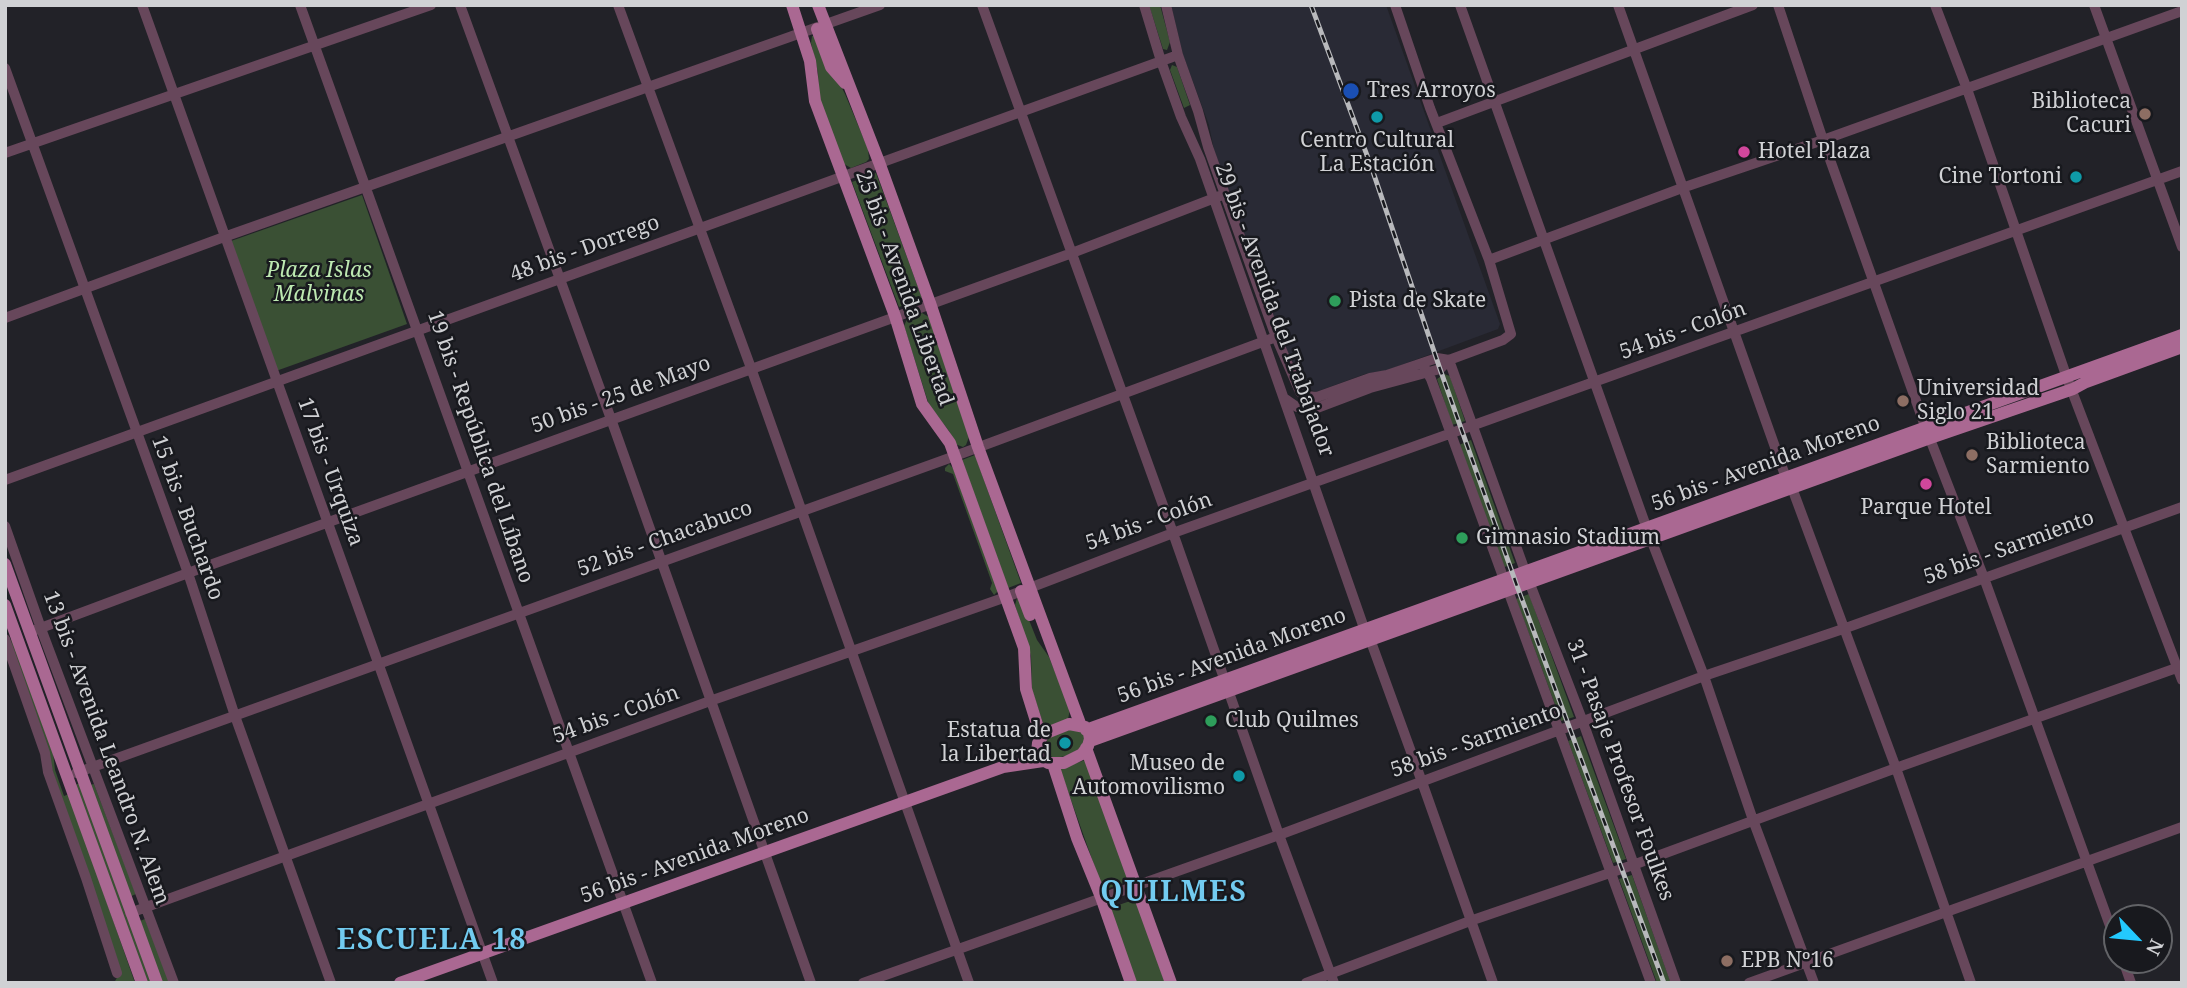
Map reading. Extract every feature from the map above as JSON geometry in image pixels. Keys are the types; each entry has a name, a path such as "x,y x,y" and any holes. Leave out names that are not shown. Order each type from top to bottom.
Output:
{"main road":[{"name":"25 bis - Avenida Libertad","path":"792,5 810,61 815,101 895,316 922,404 930,418 942,429 955,456 1024,648 1026,689 1040,741 1037,752 1048,762 1101,897 1131,983"},
{"name":"25 bis - Avenida Libertad","path":"818,5 821,27 880,162 1025,589 1051,646 1086,736 1171,983"},
{"name":"56 bis - Avenida Moreno","path":"2070,383 2182,335"},
{"name":"56 bis - Avenida Moreno","path":"400,983 1003,767 1072,760 1086,736 1927,432 2182,347"},
{"name":"13 bis - Avenida Leandro N. Alem","path":"5,564 35,630 88,768 130,913 157,983"},
{"path":"5,605 142,983"},
{"name":"56 bis - Avenida Moreno","path":"1003,767 1060,726 1086,736"}],"street":[{"name":"17 bis - Urquiza","path":"142,5 493,983"},
{"name":"19 bis - República del Líbano","path":"300,5 652,983"},
{"path":"5,153 431,5"},
{"path":"460,5 611,419 811,983"},
{"path":"618,5 646,88 751,368 969,983"},
{"path":"5,317 880,5"},
{"path":"982,5 1279,835 1333,978"},
{"name":"29 bis - Avenida del Trabajador","path":"1144,5 1161,61 1265,341 1493,983"},
{"name":"29 bis - Avenida del Trabajador","path":"1166,5 1178,55 1208,146 1276,337 1300,392 1306,397 1317,397 1422,363"},
{"path":"1297,385 1282,394 1297,407 1317,408 1370,388 1440,369 1449,360 1503,340 1511,334 1489,260 1395,5"},
{"path":"1460,5 1594,384 1704,676 1753,820 1814,983"},
{"path":"1618,5 1789,483 1896,768 1971,983"},
{"path":"1437,123 1753,5"},
{"path":"1778,5 1927,432 1984,578 2103,906"},
{"path":"1935,5 2070,383 2182,680"},
{"path":"2094,5 2182,247"},
{"path":"1489,260 1682,188 2182,11"},
{"name":"48 bis - Dorrego","path":"5,480 1178,55"},
{"name":"15 bis - Buchardo","path":"5,68 188,573 235,716 331,983"},
{"path":"1181,117 1198,111"},
{"name":"54 bis - Colón","path":"130,913 710,701 1006,597 1173,533 2182,171"},
{"name":"50 bis - 25 de Mayo","path":"35,630 1072,253 1225,194"},
{"path":"1252,306 1264,301"},
{"name":"52 bis - Chacabuco","path":"67,776 955,456 1276,337"},
{"path":"1422,363 1437,358 1449,360"},
{"name":"31 - Pasaje Profesor Foulkes","path":"1449,360 1676,983"},
{"name":"31 - Pasaje Profesor Foulkes","path":"1422,363 1432,379 1651,983"},
{"name":"58 bis - Sarmiento","path":"863,983 1279,835 1704,676 2182,507"},
{"name":"13 bis - Avenida Leandro N. Alem","path":"5,526 35,630"},
{"path":"5,639 117,973"},
{"path":"1306,983 1333,978 1469,921 1633,865 2179,667"},
{"name":"13 bis - Avenida Leandro N. Alem","path":"88,768 174,983"},
{"path":"1749,983 2182,827"}],"shaded area":[{"path":"1171,5 1386,5 1500,324 1498,329 1388,370 1365,374 1316,392 1303,387 1298,370 1287,353 1214,150 1209,125 1183,55"}],"green space":[{"path":"1149,5 1160,5 1170,42 1167,50 1163,49"},
{"path":"812,36 815,36 845,94 868,149 869,159 851,168 844,164 819,102"},
{"path":"1172,65 1177,67 1190,105 1184,108 1170,70"},
{"path":"876,173 922,298 899,307 852,182"},
{"name":"Plaza Islas Malvinas","path":"362,195 407,324 276,371 231,241"},
{"path":"922,313 929,317 969,437 963,447 955,444 949,431 929,405 904,326 907,319"},
{"path":"1444,374 1450,376 1465,421 1452,425 1437,379"},
{"path":"1471,440 1515,563 1502,568 1459,445"},
{"path":"975,455 1021,583 1008,588 962,460"},
{"path":"949,464 953,468 998,591 994,595 953,474 945,471"},
{"path":"1529,594 1574,717 1561,721 1516,599"},
{"path":"1017,598 1021,600 1037,640 1049,657 1070,710 1068,719 1049,726 1043,723 1032,690 1031,656 1015,605"},
{"path":"11,636 53,752 55,770 64,796 69,794 135,983 114,983 120,972 12,650"},
{"path":"1075,729 1085,734 1083,747 1066,756 1055,758 1043,753 1042,747 1049,738"},
{"path":"1581,736 1626,859 1613,863 1568,741"},
{"path":"1085,760 1129,881 1103,890 1060,769"},
{"path":"80,783 153,983 147,983 75,785"},
{"path":"94,784 136,894 129,897 90,785"},
{"path":"1632,875 1671,983 1657,983 1619,879"},
{"path":"1136,899 1165,983 1136,983 1110,908"},
{"path":"145,919 170,983 161,983 137,922"}],"railway":[{"path":"1311,5 1371,166 1517,586 1664,983"}],"place":[{"name":"Tres Arroyos","path":"1351,91"},
{"name":"Biblioteca Cacuri","path":"2145,114"},
{"name":"Centro Cultural La Estación","path":"1377,117"},
{"name":"Hotel Plaza","path":"1744,152"},
{"name":"Cine Tortoni","path":"2076,177"},
{"name":"Pista de Skate","path":"1335,301"},
{"name":"Universidad Siglo 21","path":"1903,401"},
{"name":"Biblioteca Sarmiento","path":"1972,455"},
{"name":"Parque Hotel","path":"1926,484"},
{"name":"Gimnasio Stadium","path":"1462,538"},
{"name":"Club Quilmes","path":"1211,721"},
{"name":"Estatua de la Libertad","path":"1065,743"},
{"name":"Museo de Automovilismo","path":"1239,776"},
{"name":"EPB Nº16","path":"1727,961"}],"district":[{"name":"QUILMES","path":"1174,893"},
{"name":"ESCUELA 18","path":"432,941"}]}
